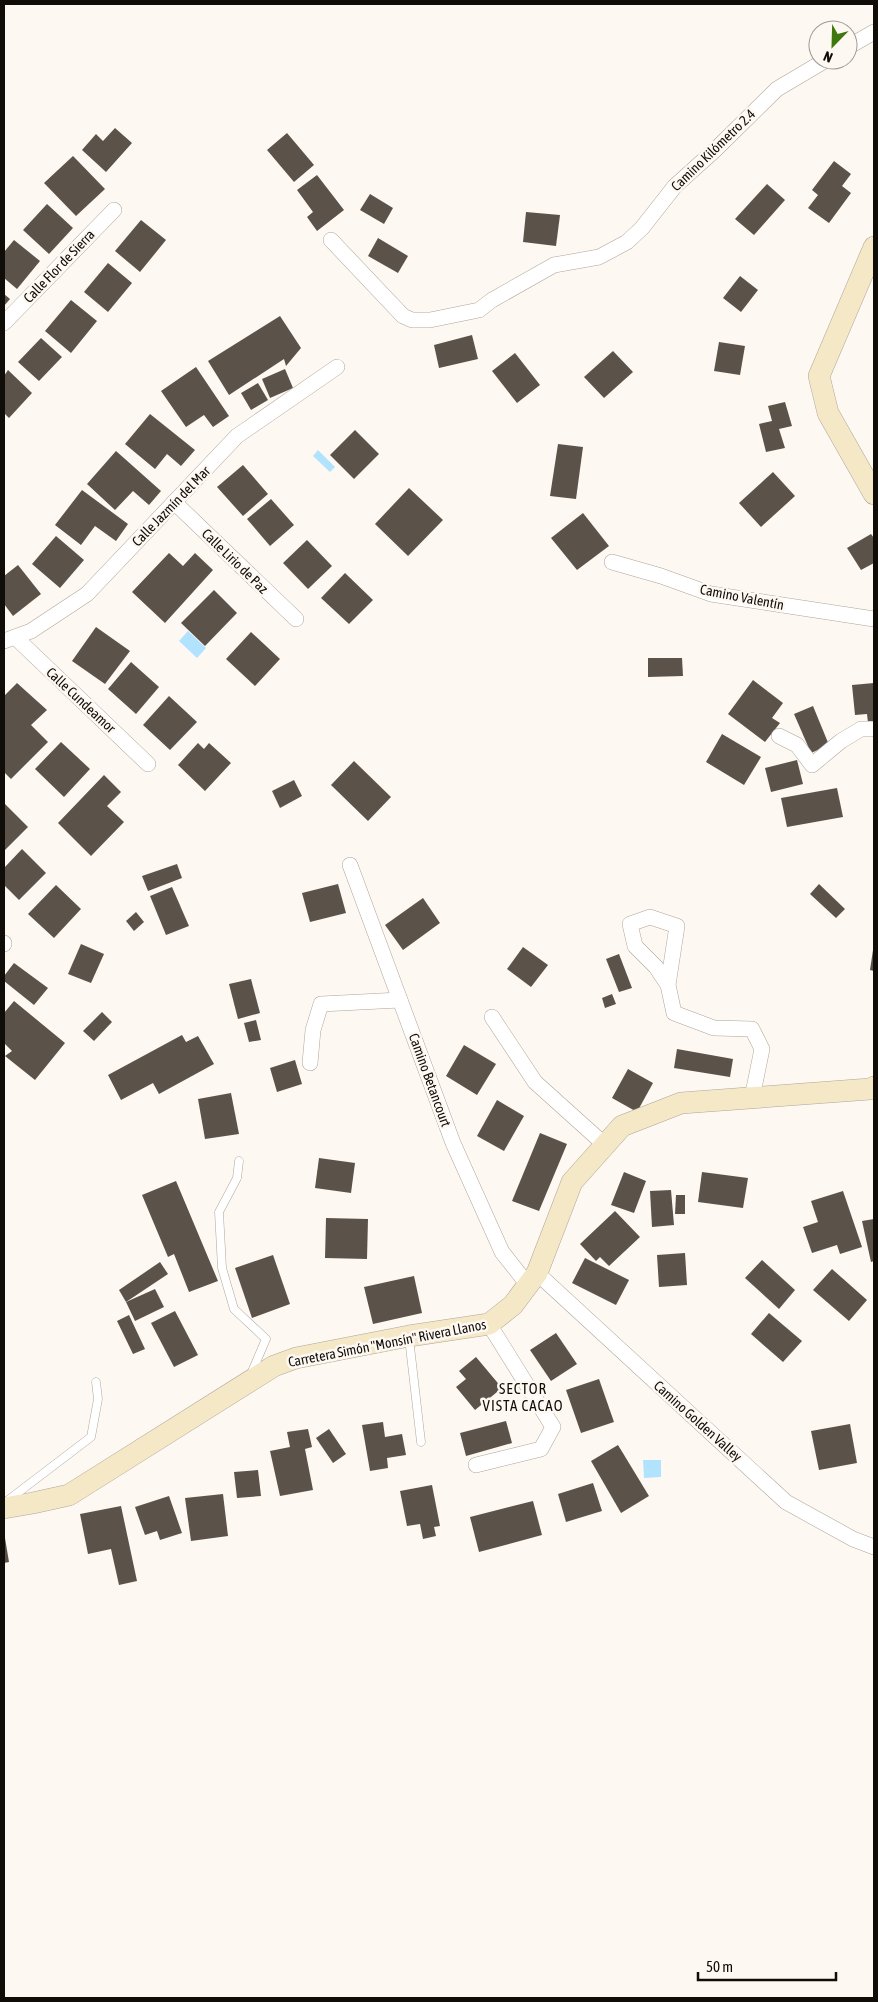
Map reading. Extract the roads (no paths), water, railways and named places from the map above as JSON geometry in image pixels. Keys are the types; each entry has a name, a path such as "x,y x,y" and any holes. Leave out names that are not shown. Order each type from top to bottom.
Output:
{"street":[{"path":"858,41 874,32"},
{"name":"Camino Kilómetro 2.4","path":"331,240 403,316 412,320 430,320 479,310 492,300 554,265 599,257 627,242 642,228 675,186 777,89 809,70"},
{"name":"Calle Flor de Sierra","path":"4,323 114,210"},
{"path":"874,247 820,376 828,413 874,494"},
{"name":"Calle Jazmín del Mar","path":"9,639 31,631 87,594 237,436 337,367"},
{"name":"Calle Lirio de Paz","path":"174,502 296,619"},
{"name":"Camino Valentín","path":"612,562 661,576 710,594 874,619"},
{"name":"Calle Cundeamor","path":"9,639 148,764"},
{"path":"779,736 797,745 812,765 841,741 861,729 874,729"},
{"name":"Camino Betancourt","path":"350,865 453,1143 502,1252 532,1279"},
{"path":"668,984 674,1013 714,1028 752,1029 762,1049 752,1098"},
{"path":"310,1063 313,1030 321,1004 400,1000"},
{"path":"492,1017 535,1082 605,1145"},
{"name":"Carretera Simón \"Monsín\" Rivera Llanos","path":"4,1506 34,1503 69,1495 274,1366 296,1358 409,1336 489,1324 513,1305 532,1279 572,1182 622,1126 682,1103 870,1089 874,1087"},
{"name":"Camino Golden Valley","path":"532,1279 786,1502 854,1539 874,1547"},
{"path":"476,1465 541,1449 553,1427 489,1324"}],"lane":[{"path":"239,1161 237,1178 219,1212 222,1268 234,1309 266,1339 247,1383"},
{"path":"409,1336 421,1442"},
{"path":"4,1506 91,1437 98,1399 96,1382"}],"water":[{"path":"318,450 335,467 330,472 313,456"},
{"path":"188,631 206,648 197,658 179,641"},
{"path":"643,1460 661,1460 661,1477 644,1478"}],"district":[{"name":"SECTOR VISTA CACAO","path":"523,1396"}]}
